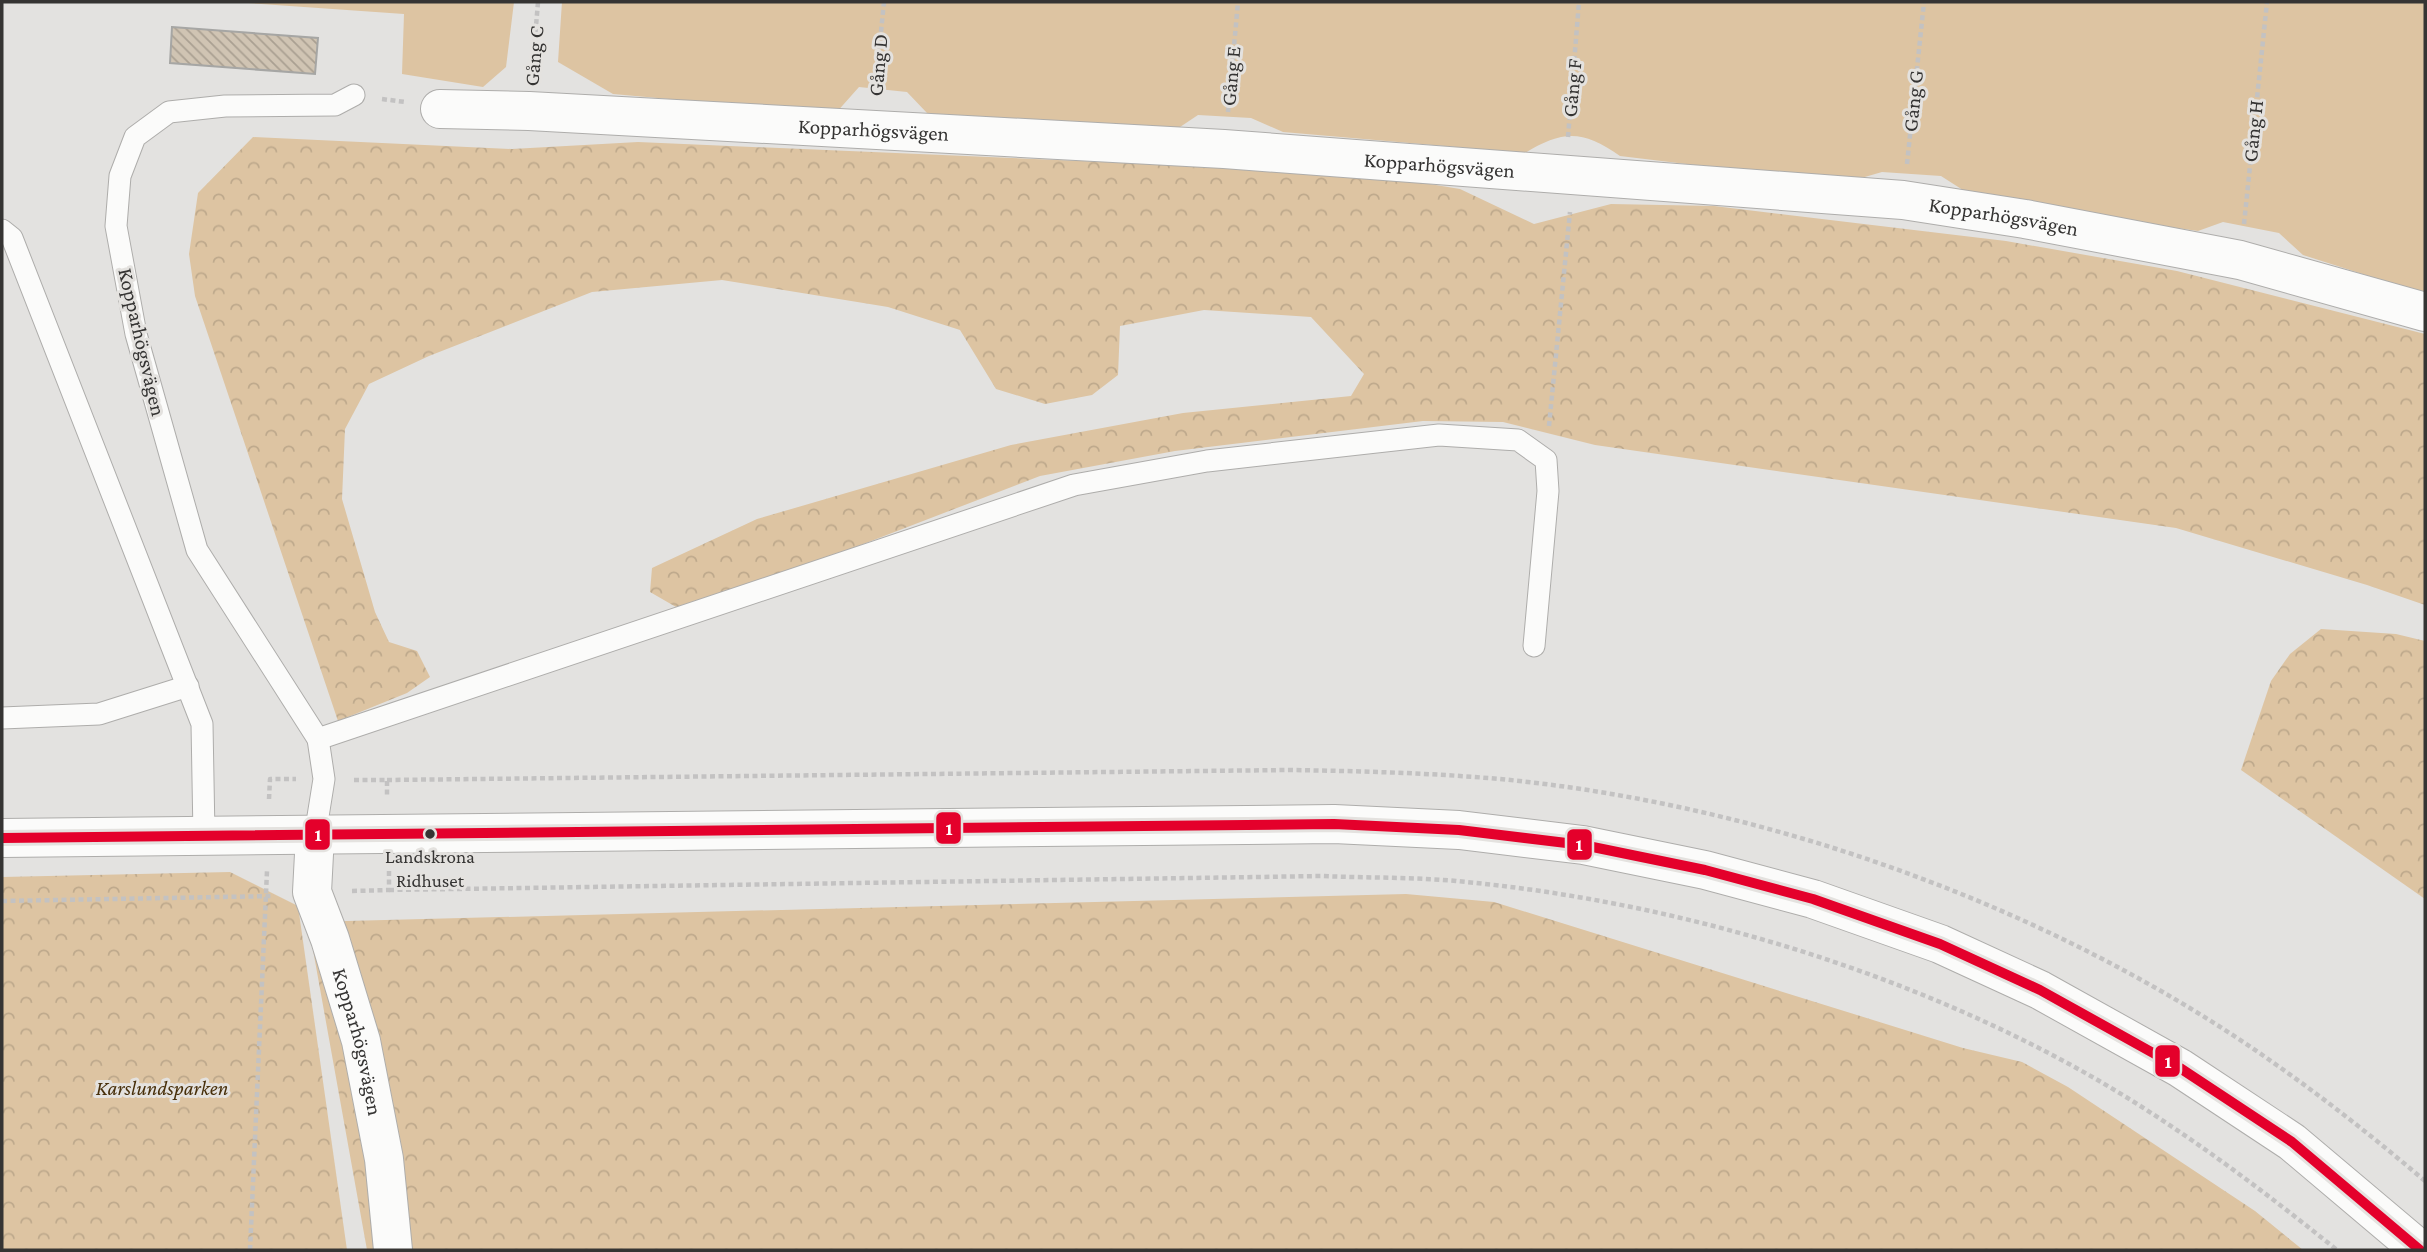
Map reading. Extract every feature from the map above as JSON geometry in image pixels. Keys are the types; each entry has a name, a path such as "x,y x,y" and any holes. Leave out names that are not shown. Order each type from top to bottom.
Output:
{"street":[{"name":"Kopparhögsvägen","path":"440,109 529,111 1224,149 1903,200 2025,219 2240,260 2425,312"},
{"path":"2,838 204,835 269,823 1334,824 1459,830 1583,845 1705,870 1813,899 1940,944 2040,990 2180,1068 2292,1142 2420,1250"},
{"name":"Kopparhögsvägen","path":"317,823 311,863 312,892 330,939 361,1041 384,1159 393,1250"}],"lane":[{"name":"Kopparhögsvägen","path":"318,739 197,550 136,334 116,226 120,176 135,137 169,112 225,106 335,105 354,95"},
{"path":"2,230 12,238 202,724 204,835"},
{"path":"317,823 324,779 318,739 1074,485 1207,461 1439,435 1518,440 1546,460 1548,491 1534,646"},
{"path":"2,718 99,714 188,685"}],"path":[{"name":"Gång C","path":"529,111 538,2"},
{"name":"Gång D","path":"872,129 884,2"},
{"name":"Gång E","path":"1224,149 1238,2"},
{"name":"Gång F","path":"1546,460 1570,209 1564,175 1579,2"},
{"name":"Gång G","path":"1903,200 1924,2"},
{"name":"Gång H","path":"2240,260 2267,2"},
{"path":"354,95 440,109"},
{"path":"317,823 269,823 270,779 324,779"},
{"path":"389,890 1323,876 1456,881 1573,898 1681,919 1801,952 1909,989 2015,1037 2143,1108 2256,1184 2337,1250"},
{"path":"2,901 266,897 312,892"},
{"path":"250,1250 266,897"}],"green space":[{"path":"233,2 514,2 506,67 483,87 402,74 404,14"},
{"path":"562,2 2425,2 2425,294 2303,255 2279,233 2223,222 2198,231 2073,213 1966,192 1941,176 1882,172 1844,183 1620,156 1595,141 1573,136 1551,140 1525,153 1283,132 1251,118 1198,115 1174,131 972,121 927,113 907,92 859,87 835,114 613,94 558,62"},
{"path":"253,137 512,149 638,142 1363,173 1460,189 1534,224 1611,204 1714,206 2006,241 2177,271 2425,334 2425,605 2176,528 1595,445 1503,422 1423,421 1175,451 1040,476 827,558 676,607 650,592 652,568 757,519 1011,445 1183,413 1351,396 1364,374 1311,317 1204,310 1120,326 1118,375 1092,395 1045,404 996,389 960,330 888,307 722,280 592,292 429,356 369,384 345,429 342,499 375,612 389,642 417,651 430,677 407,693 338,721 195,296 189,254 198,193"},
{"path":"2321,629 2396,634 2425,641 2425,899 2241,770 2271,681 2290,654"},
{"name":"Karslundsparken","path":"230,872 298,906 347,1250 2,1250 2,877"},
{"path":"1406,894 1494,902 1963,1048 2022,1062 2068,1087 2255,1211 2303,1250 367,1250 308,922"}],"building":[{"path":"172,27 318,38 315,74 170,63"}],"transit line":[{"name":"1","path":"2,838 1334,824 1459,830 1583,845 1705,870 1813,899 1940,944 2040,990 2180,1068 2292,1142 2420,1250"}],"place":[{"name":"Landskrona Ridhuset","path":"430,834"}]}
